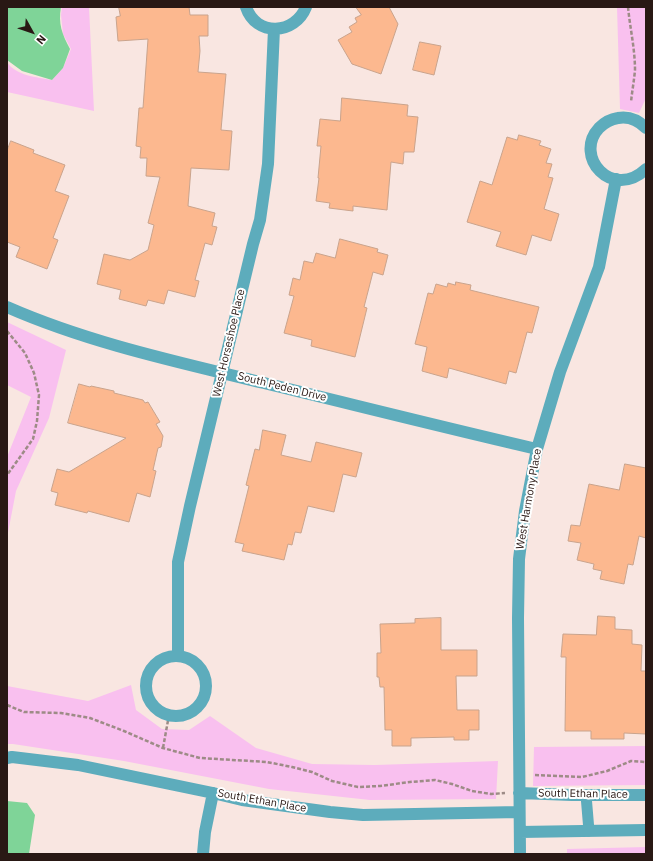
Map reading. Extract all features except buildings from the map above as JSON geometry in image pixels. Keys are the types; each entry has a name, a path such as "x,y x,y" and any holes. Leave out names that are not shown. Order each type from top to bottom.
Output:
{"street":[{"path":"246,7 254,21 264,27 274,29 285,28 294,24 301,17 306,7"},
{"name":"West Horseshoe Place","path":"178,655 178,562 222,373 260,220 268,164 274,29"},
{"path":"646,128 642,124 629,118 624,117 613,119 603,124 596,132 591,142 591,153 594,163 601,172 610,178 620,181 631,179 640,175 646,170"},
{"name":"West Harmony Place","path":"520,854 518,618 519,559 525,511 537,449 560,372 598,267 616,179"},
{"name":"South Peden Drive","path":"7,308 80,335 147,355 537,449"},
{"path":"178,655 186,657 201,668 205,676 205,694 195,709 187,714 178,716 169,715 160,711 153,705 148,696 146,686 152,668 159,661 178,655"},
{"name":"South Ethan Place","path":"7,758 78,765 242,800 330,812 363,815 519,812"},
{"path":"203,854 205,832 213,793"},
{"name":"South Ethan Place","path":"519,793 646,795"},
{"path":"520,832 646,830"}],"lane":[{"path":"586,795 589,831"}],"path":[{"path":"628,7 634,47 635,71 629,118"},
{"path":"7,331 25,353 34,373 39,395 37,421 33,439 7,475"},
{"path":"7,705 24,712 62,713 90,718 124,730 163,748 200,758 267,762 312,772 332,780 358,787 435,780 472,791 491,794 519,793"},
{"path":"163,748 169,715"},
{"path":"519,775 582,776 607,771 631,761 646,762"}],"shaded area":[{"path":"7,7 61,7 61,29 70,49 63,68 52,80 22,71 7,60"},
{"path":"62,7 89,7 94,111 7,92 7,62 11,67 21,73 52,80 63,68 71,49 63,34 61,15"},
{"path":"617,7 646,7 646,98 639,113 620,109"},
{"path":"7,322 66,350 49,418 16,491 7,538 7,457 31,397 7,385"},
{"path":"131,685 136,710 162,729 189,730 210,716 256,748 312,764 375,765 498,761 496,799 370,800 269,789 124,761 7,744 7,686 88,701"},
{"path":"646,746 646,785 533,786 534,747"},
{"path":"7,801 27,803 35,815 29,854 7,854"},
{"path":"646,847 646,854 567,854 567,849"}]}
